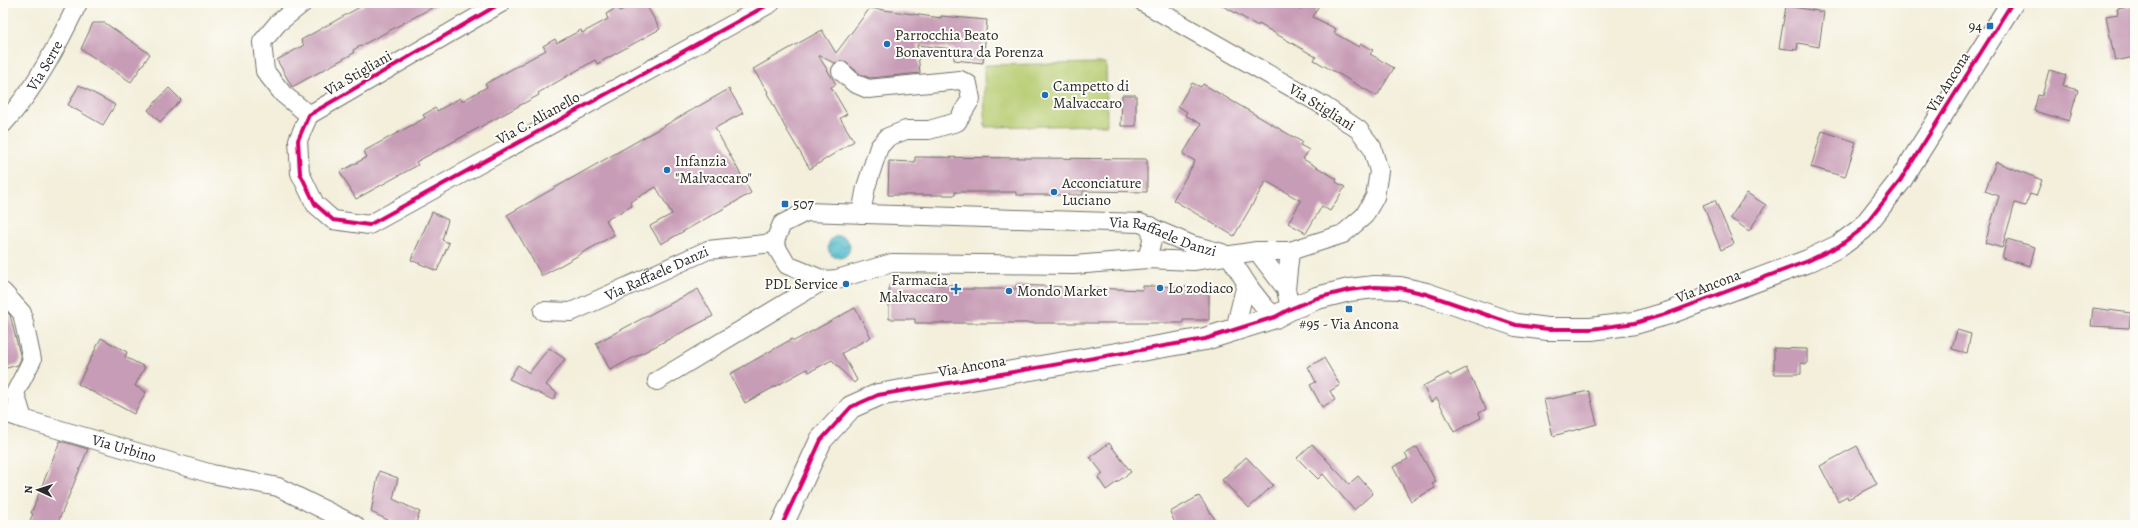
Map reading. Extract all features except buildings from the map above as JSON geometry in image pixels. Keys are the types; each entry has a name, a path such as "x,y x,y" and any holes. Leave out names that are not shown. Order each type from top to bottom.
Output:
{"street":[{"name":"Via Serre","path":"7,112 46,66 78,3"},
{"path":"303,3 278,23 262,42 265,71 283,94 309,115"},
{"name":"Via Stigliani","path":"309,115 501,3"},
{"name":"Via C. Alianello","path":"309,115 298,140 300,173 315,204 333,220 369,225 771,3"},
{"name":"Via Stigliani","path":"1144,3 1324,106 1360,130 1372,147 1379,171 1376,197 1364,216 1343,234 1290,251 1257,251 1229,255"},
{"name":"Via Ancona","path":"782,525 821,440 851,407 878,395 1205,338 1235,329 1284,305 1349,290 1375,287 1400,288 1426,294 1516,325 1548,329 1591,329 1635,323 1669,314 1808,261 1839,246 1862,229 1878,211 1900,181 2012,3"},
{"path":"841,71 854,83 868,89 960,80 968,84 971,99 957,122 929,130 906,130 888,137 879,147 866,187 861,214"},
{"name":"Via Raffaele Danzi","path":"543,311 571,312 708,250 774,243 782,224 806,212 1140,223 1151,226 1192,245 1229,255"},
{"path":"1147,259 1152,240 1151,226"},
{"path":"774,243 787,265 824,280"},
{"path":"1257,251 1284,305"},
{"path":"1284,305 1290,251"},
{"path":"1229,255 1260,304 1284,305"},
{"name":"Via Raffaele Danzi","path":"657,381 824,280 837,279 892,263 1074,265 1147,259 1193,261 1229,255"},
{"path":"1235,329 1246,284"},
{"path":"3,292 22,313 32,360 15,393 23,419"},
{"name":"Via Urbino","path":"3,412 212,474 278,487 355,525"}],"green space":[{"name":"Campetto di Malvaccaro","path":"1106,63 1107,125 985,127 984,65"}],"water":[{"path":"839,236 847,239 850,247 847,255 839,258 831,255 828,247 831,239"}],"cycle path":[{"path":"501,3 309,115 298,140 300,173 315,204 333,220 369,225 771,3"},
{"path":"782,525 821,440 851,407 878,395 1205,339 1275,317 1317,298 1349,290 1375,287 1400,288 1426,294 1516,325 1548,329 1591,329 1635,323 1669,313 1808,261 1839,246 1862,229 1900,181 2012,3"}],"place":[{"name":"94","path":"1990,26"},
{"name":"Parrocchia Beato Bonaventura da Porenza","path":"887,44"},
{"name":"Campetto di Malvaccaro","path":"1045,95"},
{"name":"Infanzia \"Malvaccaro\"","path":"667,170"},
{"name":"Acconciature Luciano","path":"1054,192"},
{"name":"507","path":"785,204"},
{"name":"PDL Service","path":"846,284"},
{"name":"Lo zodiaco","path":"1160,288"},
{"name":"Farmacia Malvaccaro","path":"956,289"},
{"name":"Mondo Market","path":"1009,291"},
{"name":"#95 - Via Ancona","path":"1349,309"}]}
